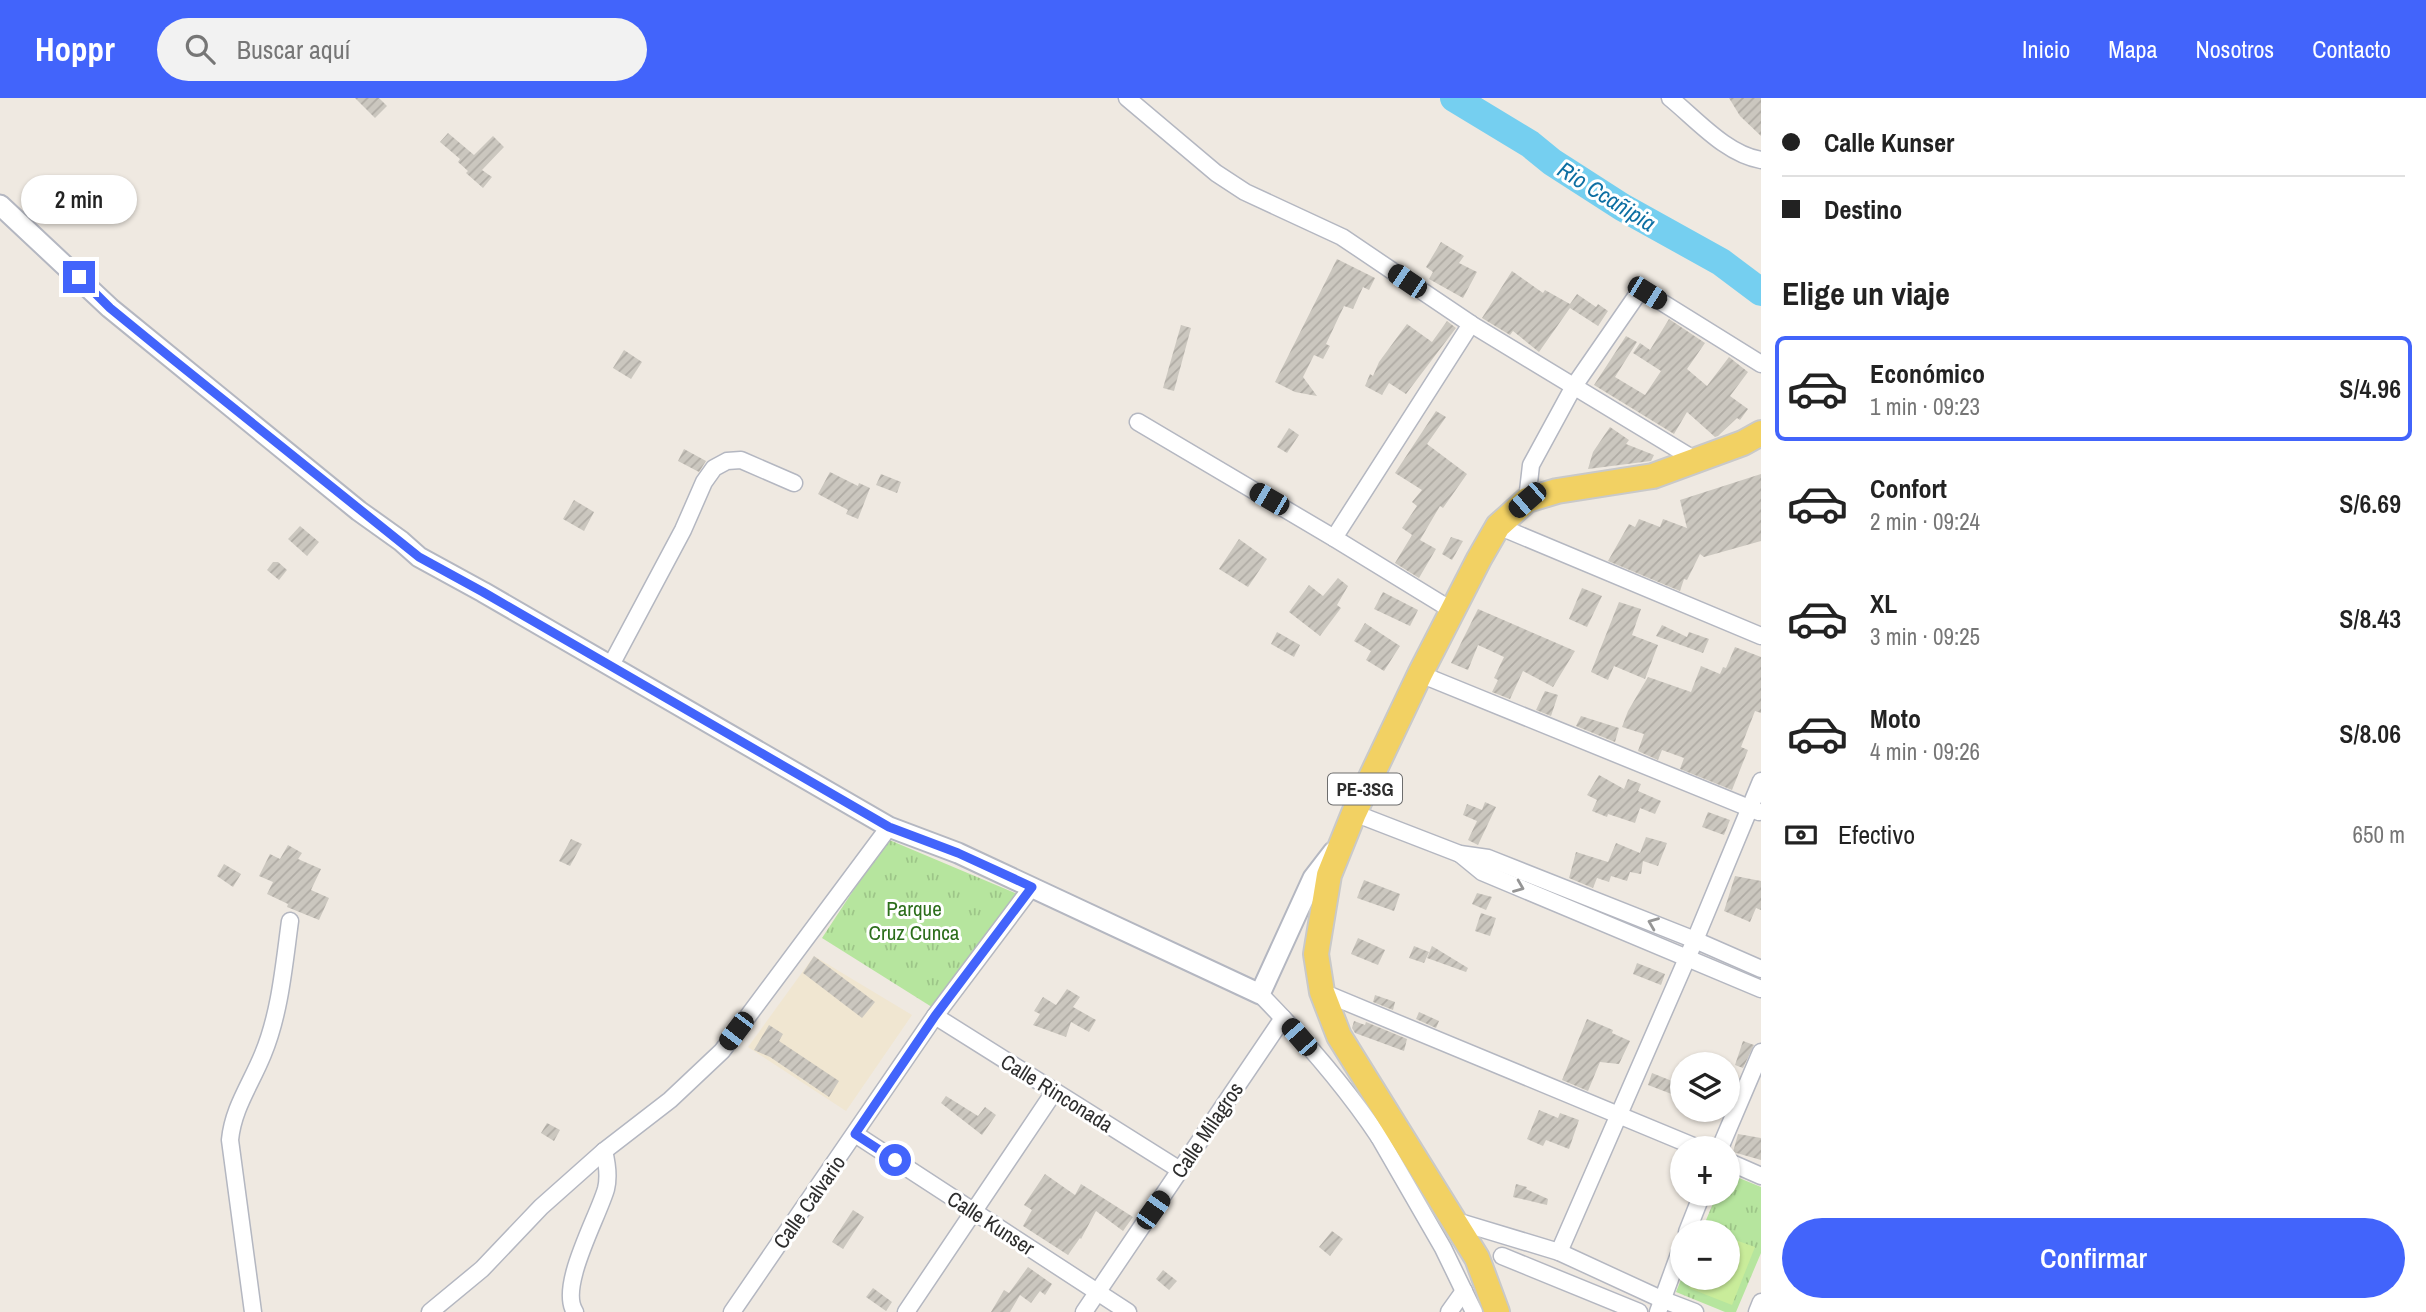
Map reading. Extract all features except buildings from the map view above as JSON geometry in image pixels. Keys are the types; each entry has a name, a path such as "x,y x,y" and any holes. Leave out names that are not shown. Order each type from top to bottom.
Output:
{"main road":[{"name":"PE-3SG","path":"1497,1312 1477,1258 1453,1220 1387,1132 1339,1036 1322,992 1316,954 1328,875 1354,813 1420,674 1498,526 1527,500 1557,491 1653,476 1743,443 1761,433"}],"street":[{"path":"1127,98 1216,173 1245,192 1342,237 1471,324 1697,461"},
{"path":"1670,98 1720,141 1751,159 1761,160"},
{"path":"0,205 110,308 419,557 889,827 958,853 1260,994 1365,1115 1387,1132 1474,1312"},
{"path":"1527,500 1531,465 1574,386 1637,295 1647,293 1761,364"},
{"path":"1334,538 1471,324"},
{"path":"1138,422 1453,611"},
{"path":"611,665 683,530 704,482 714,468 727,461 741,460 794,483"},
{"path":"1498,526 1761,636"},
{"path":"1420,674 1756,811"},
{"path":"1559,1252 1687,957 1756,811 1761,781"},
{"path":"1354,813 1460,854 1482,872 1695,940 1761,969"},
{"path":"430,1312 482,1269 524,1223 604,1151 670,1100 722,1051 889,827"},
{"path":"1260,994 1314,878 1342,841"},
{"name":"Calle Calvario","path":"733,1312 935,1016 1032,887"},
{"path":"1573,899 1687,957 1761,989"},
{"path":"253,1312 230,1140 233,1118 263,1054 274,1019 290,921"},
{"path":"1729,975 1737,958"},
{"path":"1322,992 1670,1136"},
{"name":"Calle Rinconada","path":"935,1016 1180,1170"},
{"name":"Calle Milagros","path":"1083,1312 1283,1018"},
{"path":"1725,1136 1761,1052"},
{"path":"906,1312 1054,1092"},
{"name":"Calle Kunser","path":"855,1134 1128,1312"},
{"path":"575,1312 570,1301 573,1279 607,1186 604,1151"},
{"path":"1740,1167 1761,1176"},
{"path":"1453,1220 1559,1252 1659,1306 1695,1312"},
{"path":"1502,1256 1639,1312"},
{"path":"1659,1306 1670,1277"},
{"path":"1449,1312 1464,1290"},
{"path":"1757,1312 1761,1302"}],"shaded area":[{"path":"814,956 912,1015 846,1111 748,1047"}],"green space":[{"name":"Parque Cruz Cunca","path":"887,839 1020,895 935,1009 822,938"},
{"path":"1740,1178 1761,1187 1761,1253 1736,1312 1725,1312 1676,1292 1740,1290 1740,1220 1706,1220 1712,1206 1740,1206"},
{"path":"1740,1242 1755,1247 1740,1285"},
{"path":"1694,1290 1738,1290 1732,1305"}],"waterway":[{"name":"Rio Ccañipia","path":"1454,98 1530,144 1552,162 1622,207 1721,262 1761,292"}],"route":[{"path":"79,277 110,308 419,557 889,827 958,853 1032,887 935,1016 855,1134 895,1160"}]}
